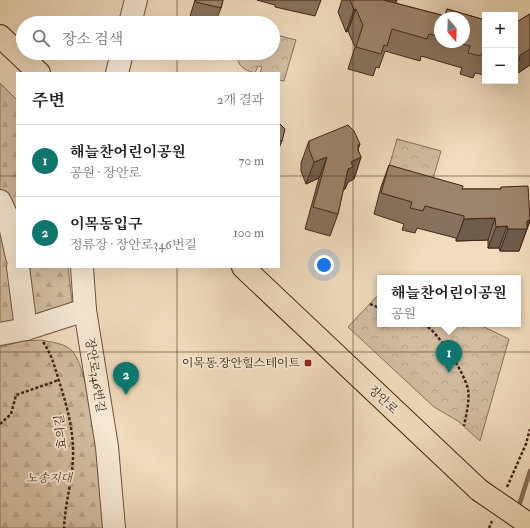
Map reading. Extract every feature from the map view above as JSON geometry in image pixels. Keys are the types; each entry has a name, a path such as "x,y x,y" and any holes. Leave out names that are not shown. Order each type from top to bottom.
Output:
{"main road":[{"path":"0,36 16,51"},
{"path":"25,60 38,72"},
{"name":"장안로","path":"244,268 479,490 530,525"}],"street":[{"path":"132,16 136,0"},
{"path":"117,72 120,60"},
{"path":"0,201 9,220 16,253"},
{"path":"18,268 34,334"},
{"path":"0,334 34,334 85,310 82,268"},
{"name":"장안로346번길","path":"85,310 107,447 114,528"}],"path":[{"path":"370,304 377,307"},
{"path":"428,327 440,339 462,376 468,390 464,426"},
{"name":"효의길","path":"34,334 51,354 67,403 73,458 65,507 64,528"},
{"path":"0,424 11,414 16,395 59,380"},
{"path":"504,493 526,444 530,429"},
{"path":"488,528 495,514"}],"green space":[{"path":"280,36 296,40 284,81 280,80 280,72 260,72 262,67 258,66 255,72 252,72 244,69 238,61 280,60"},
{"path":"0,83 16,99 16,229 0,191"},
{"path":"397,139 441,151 432,182 388,170"},
{"path":"0,217 3,224 16,314 13,321 0,327"},
{"path":"24,268 68,268 72,301 65,311 30,321"},
{"path":"377,296 377,327 484,327 509,339 480,441 458,421 434,407 348,327"},
{"name":"노송지대","path":"41,340 67,347 78,361 90,405 103,528 0,528 0,347 23,341"}],"building":[{"path":"196,0 223,0 221,8 196,2"},
{"path":"350,0 383,0 434,13 434,35 429,34 427,39 392,29 387,46 384,45 381,54 356,47 363,25 356,9 354,10"},
{"path":"447,9 457,12 446,12"},
{"path":"530,14 530,49 520,55 519,61 518,61 518,21"},
{"path":"470,16 482,19 482,54 481,56 468,53 470,48"},
{"path":"280,124 285,129 282,141 280,140"},
{"path":"348,125 354,131 360,144 358,145 358,150 361,157 351,162 353,167 348,169 338,214 313,207 327,157 314,162 309,149 309,141"},
{"path":"389,165 463,186 462,189 501,189 501,187 528,186 530,220 527,221 527,229 508,229 507,226 496,227 495,218 464,219 464,216 425,206 423,211 410,208 412,202 381,193"}],"waterway":[{"path":"518,509 530,471"}],"place":[{"name":"이목동.장안힐스테이트","path":"308,363"},
{"name":"해늘찬어린이공원","path":"449,373"},
{"name":"이목동입구","path":"126,395"}]}
